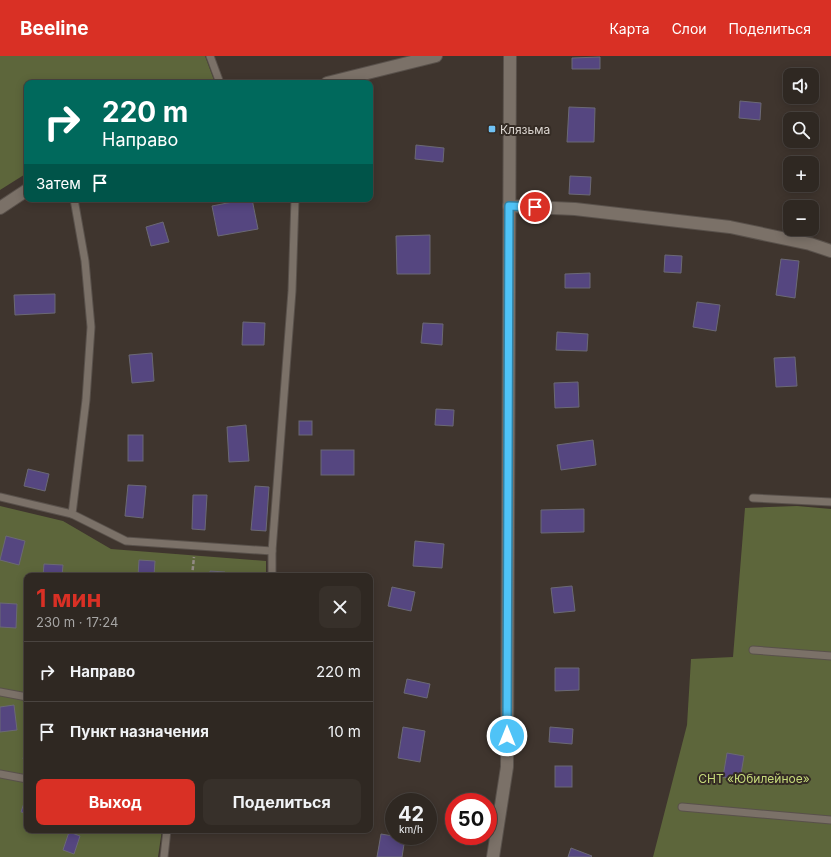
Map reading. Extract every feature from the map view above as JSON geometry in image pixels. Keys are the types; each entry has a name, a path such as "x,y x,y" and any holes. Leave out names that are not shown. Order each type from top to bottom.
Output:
{"main road":[{"path":"339,80 436,56"},
{"path":"493,857 507,767 510,56"},
{"path":"0,208 24,192"},
{"path":"509,206 575,209 730,227 810,244 831,251"}],"lane":[{"path":"210,56 219,80"},
{"path":"72,514 86,400 91,327 85,261 75,202"},
{"path":"272,573 272,551 292,290 295,202"},
{"path":"0,497 72,514 126,541 272,551"},
{"path":"753,498 831,502"},
{"path":"753,650 831,656"},
{"path":"0,692 24,696"},
{"path":"0,774 24,778"},
{"path":"682,807 831,820"},
{"path":"164,857 167,833"}],"path":[{"path":"192,573 195,546"}],"green space":[{"path":"0,56 205,56 214,80 24,80 24,175 0,190"},
{"path":"0,506 63,521 111,549 266,561 266,573 24,573 24,833 162,833 158,857 0,857"},
{"name":"СНТ «Юбилейное»","path":"797,506 831,509 831,857 653,857 687,725 691,659 733,657 745,508"}],"building":[{"path":"600,57 600,69 572,69 572,58"},
{"path":"740,101 761,103 760,120 739,118"},
{"path":"569,107 595,108 594,142 567,142"},
{"path":"416,145 444,148 443,162 415,159"},
{"path":"570,176 591,177 590,195 569,194"},
{"path":"233,202 253,202 258,229 218,236 212,206"},
{"path":"163,222 169,242 151,246 146,227"},
{"path":"430,235 430,274 397,274 396,236"},
{"path":"665,255 682,256 681,273 664,272"},
{"path":"781,259 799,261 795,298 776,295"},
{"path":"590,273 590,288 565,288 565,274"},
{"path":"55,294 55,313 15,315 14,295"},
{"path":"697,302 720,305 716,331 693,327"},
{"path":"243,322 265,323 264,345 242,345"},
{"path":"423,323 443,324 442,345 421,343"},
{"path":"557,332 588,334 587,351 556,350"},
{"path":"152,353 154,381 132,383 129,355"},
{"path":"795,357 797,386 776,387 774,358"},
{"path":"578,382 579,407 555,408 554,383"},
{"path":"436,409 454,410 453,426 435,425"},
{"path":"299,421 312,421 312,435 299,435"},
{"path":"246,425 249,461 229,462 227,427"},
{"path":"128,435 143,435 143,461 128,461"},
{"path":"593,440 596,465 561,470 557,445"},
{"path":"321,450 354,450 354,475 321,475"},
{"path":"28,469 49,474 45,491 24,486"},
{"path":"128,485 146,486 143,518 125,516"},
{"path":"255,486 269,487 266,531 251,530"},
{"path":"193,495 207,495 205,530 192,529"},
{"path":"584,509 584,532 541,533 541,510"},
{"path":"6,536 25,541 19,565 0,560"},
{"path":"415,541 444,544 442,568 413,566"},
{"path":"139,560 155,561 154,573 138,573"},
{"path":"44,564 63,565 62,573 43,573"},
{"path":"210,571 225,572 225,573 210,573"},
{"path":"572,586 575,611 554,613 551,588"},
{"path":"392,587 415,592 411,611 388,606"},
{"path":"0,603 17,604 16,628 0,627"},
{"path":"555,668 579,668 579,690 555,691"},
{"path":"407,679 430,684 427,698 404,693"},
{"path":"14,705 17,730 0,732 0,707"},
{"path":"403,727 425,731 420,762 398,758"},
{"path":"550,727 573,729 572,744 549,742"},
{"path":"727,753 744,756 740,780 723,777"},
{"path":"555,766 572,766 572,787 555,787"},
{"path":"24,803 24,812 21,812"},
{"path":"69,833 80,836 74,854 63,850"},
{"path":"381,834 385,835 385,845 404,845 402,857 377,857"},
{"path":"571,848 592,856 568,857"}],"place":[{"name":"Клязьма","path":"492,129"}],"route":[{"path":"507,736 509,206 535,207"}]}
